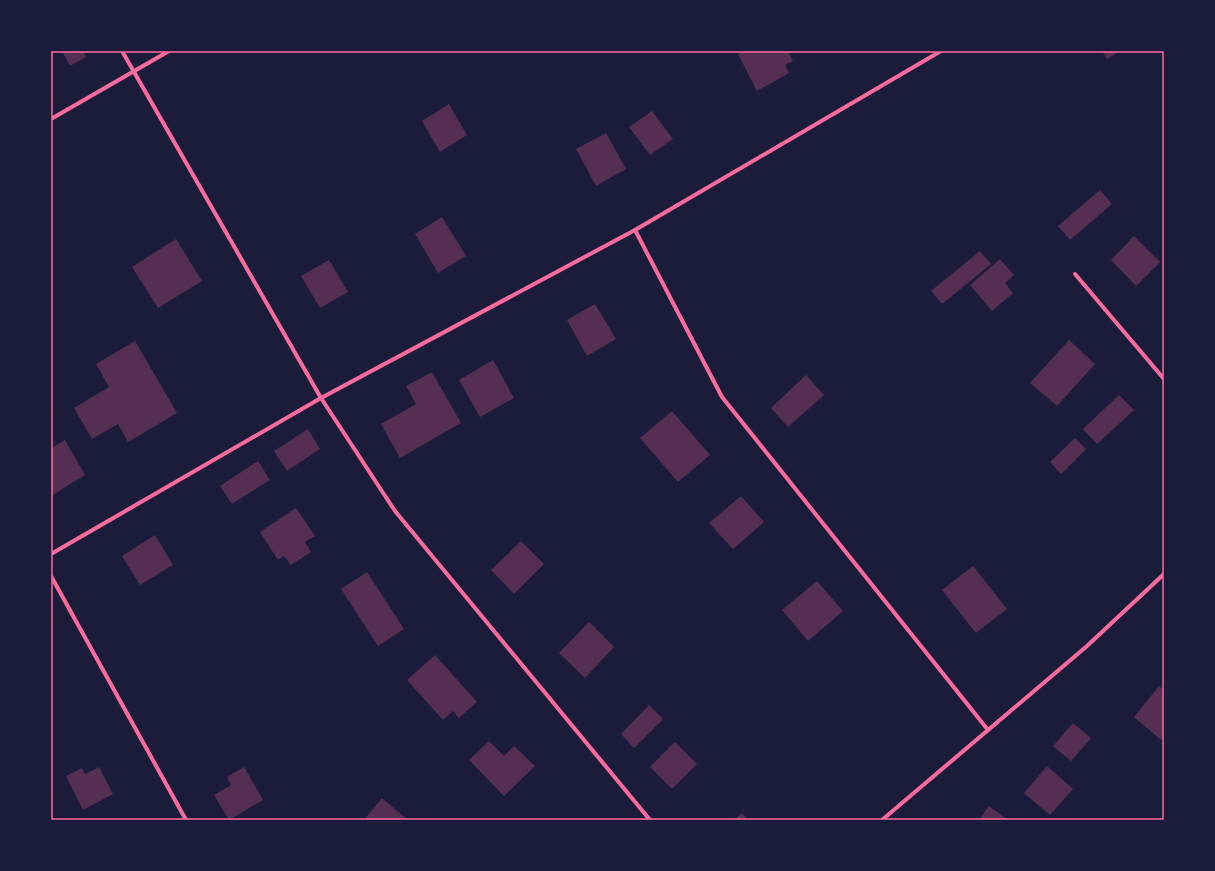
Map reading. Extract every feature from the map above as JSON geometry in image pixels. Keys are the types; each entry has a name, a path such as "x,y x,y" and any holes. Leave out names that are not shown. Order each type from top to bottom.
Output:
{"street":[{"path":"122,51 321,398 395,511 650,820"},
{"path":"51,119 169,51"},
{"path":"51,554 321,398 635,230 941,51"},
{"path":"635,230 722,397 988,730"},
{"path":"1075,274 1164,379"},
{"path":"882,820 1087,646 1164,574"},
{"path":"51,576 186,820"}],"building":[{"path":"62,51 83,51 86,57 70,66"},
{"path":"744,51 788,51 793,61 785,65 789,73 757,91 738,54"},
{"path":"1102,51 1120,51 1107,59"},
{"path":"449,104 467,135 440,152 422,121"},
{"path":"652,111 673,139 650,155 629,127"},
{"path":"606,133 626,169 596,186 576,149"},
{"path":"1100,190 1112,204 1070,240 1058,226"},
{"path":"442,217 466,256 438,273 415,234"},
{"path":"1134,236 1160,262 1136,286 1111,260"},
{"path":"176,239 202,281 158,308 132,267"},
{"path":"980,251 991,264 942,304 931,291"},
{"path":"1000,259 1014,275 1005,283 1013,293 992,311 970,285"},
{"path":"329,260 348,292 320,308 301,276"},
{"path":"595,304 616,339 587,356 567,320"},
{"path":"1069,340 1095,364 1057,406 1030,383"},
{"path":"135,341 177,413 128,442 118,424 92,439 74,408 109,387 96,364"},
{"path":"493,360 514,398 480,417 459,380"},
{"path":"432,372 461,423 400,458 381,424 416,404 406,386"},
{"path":"806,375 824,395 788,427 771,408"},
{"path":"1119,395 1134,410 1097,444 1083,429"},
{"path":"672,411 710,455 678,482 640,438"},
{"path":"308,429 320,449 287,471 274,451"},
{"path":"1075,438 1086,449 1061,474 1050,462"},
{"path":"65,440 85,475 51,496 51,448"},
{"path":"258,461 270,480 232,504 220,486"},
{"path":"741,496 764,522 733,549 709,523"},
{"path":"296,508 315,536 305,542 311,552 291,565 284,556 278,560 260,532"},
{"path":"155,535 173,565 140,585 122,556"},
{"path":"521,541 544,564 514,594 491,570"},
{"path":"973,566 1007,609 976,633 942,590"},
{"path":"367,572 404,629 378,646 341,589"},
{"path":"817,581 843,611 808,641 782,610"},
{"path":"589,622 614,647 585,678 559,653"},
{"path":"435,655 477,702 459,718 453,711 443,720 407,680"},
{"path":"1159,686 1164,690 1164,736 1161,740 1134,717"},
{"path":"649,705 663,719 634,748 621,734"},
{"path":"1073,723 1091,738 1071,761 1053,746"},
{"path":"489,741 504,756 514,746 535,766 504,796 469,760"},
{"path":"675,742 697,764 672,789 650,767"},
{"path":"1047,766 1073,789 1050,815 1024,793"},
{"path":"99,767 113,794 83,810 66,776 82,768 85,774"},
{"path":"244,767 263,800 229,820 214,795 231,785 227,777"},
{"path":"382,798 408,820 364,820"},
{"path":"989,806 1008,820 979,820"},
{"path":"742,813 748,820 734,820"}]}
